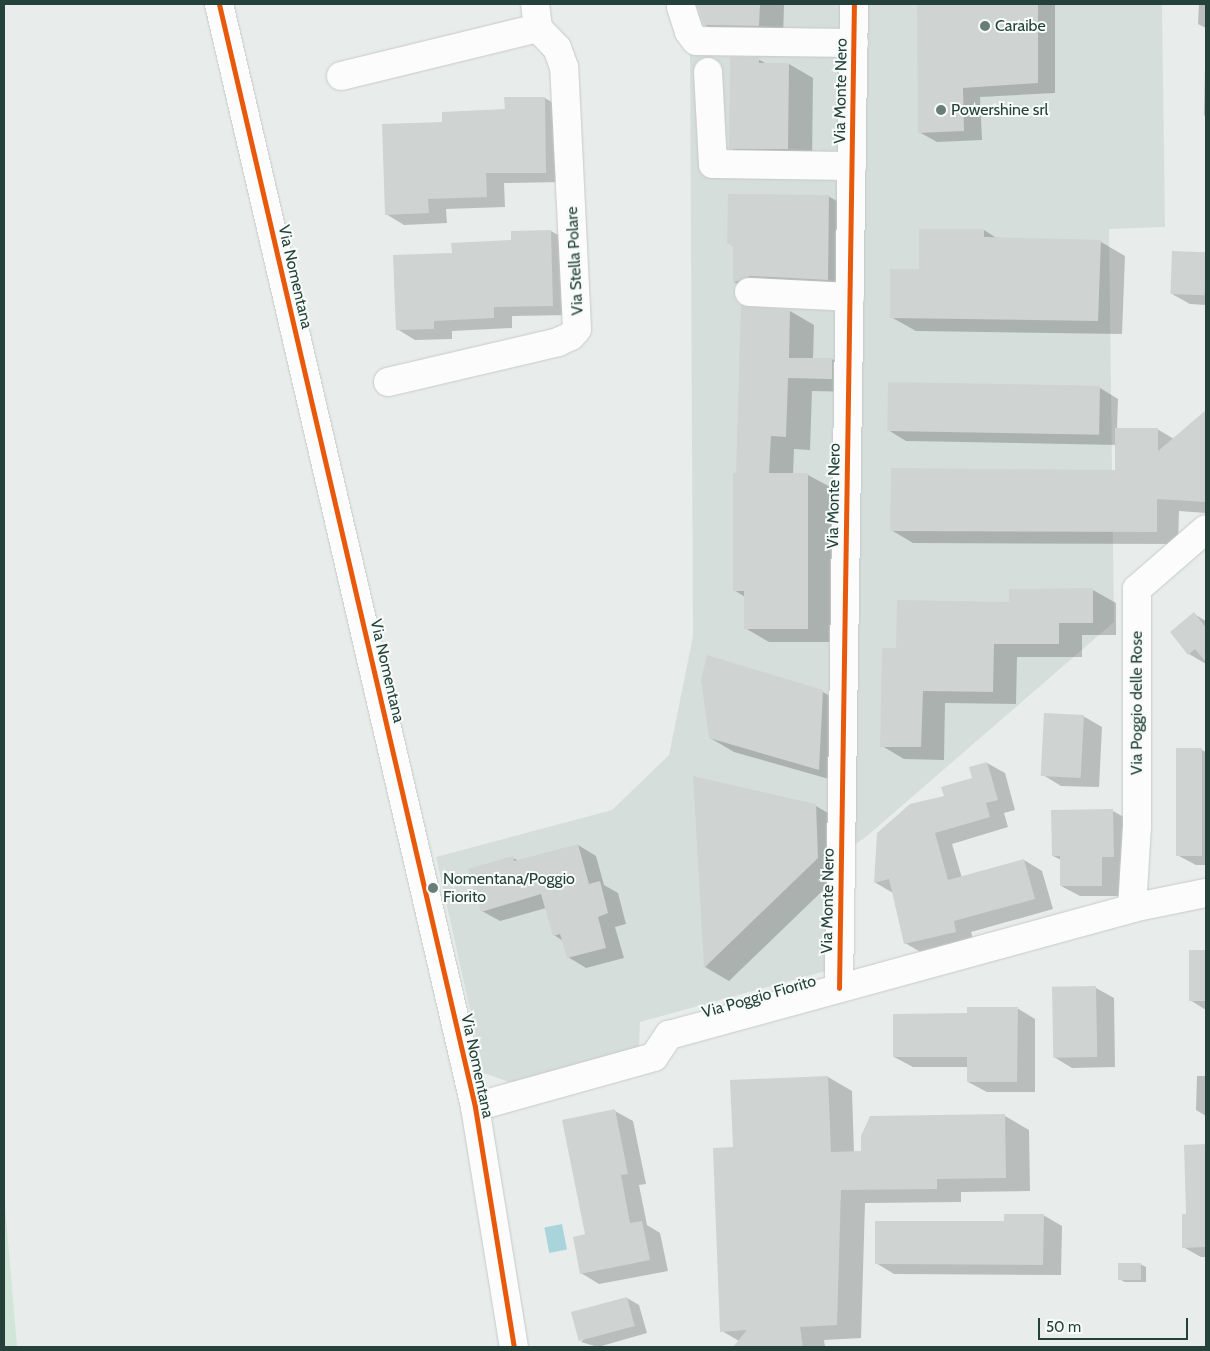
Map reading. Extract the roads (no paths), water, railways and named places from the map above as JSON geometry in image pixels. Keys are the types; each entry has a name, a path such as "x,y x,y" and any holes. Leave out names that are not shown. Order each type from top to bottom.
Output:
{"street":[{"name":"Via Nomentana","path":"219,4 475,1107 514,1347"},
{"name":"Via Monte Nero","path":"839,988 854,4"},
{"path":"681,7 689,32 696,41 854,43"},
{"path":"342,76 537,16"},
{"name":"Via Stella Polare","path":"388,382 558,342 571,336 577,329 564,67 557,48 537,16"},
{"path":"708,72 713,164 852,166"},
{"path":"749,292 850,296"},
{"name":"Via Poggio delle Rose","path":"1132,908 1137,828 1137,589 1206,529"},
{"name":"Via Poggio Fiorito","path":"475,1107 654,1057 669,1035 1132,908 1206,893"}],"water":[{"path":"562,1224 567,1250 549,1253 544,1227"}],"place":[{"name":"Caraibe","path":"985,26"},
{"name":"Powershine srl","path":"941,110"},
{"name":"Nomentana/Poggio Fiorito","path":"433,888"}]}
